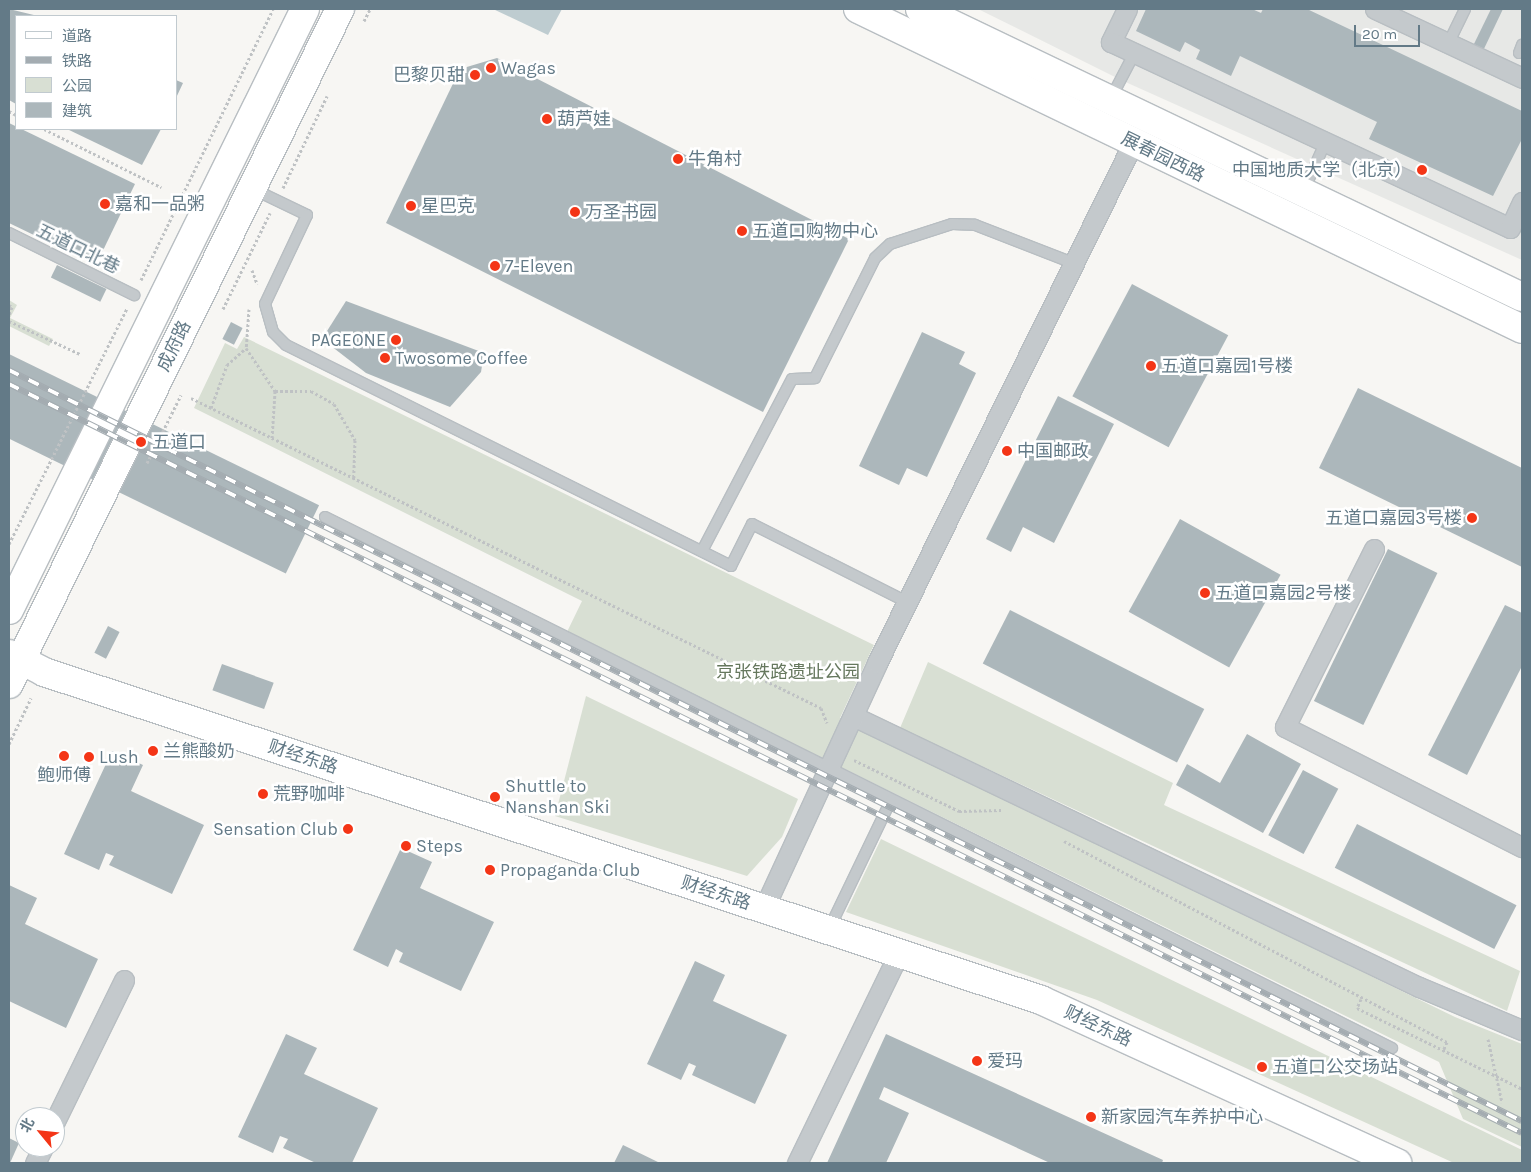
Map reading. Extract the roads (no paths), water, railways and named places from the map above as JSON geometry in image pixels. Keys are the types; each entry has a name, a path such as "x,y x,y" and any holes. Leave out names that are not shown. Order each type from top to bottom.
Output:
{"main road":[{"name":"成府路","path":"9,610 305,9"},
{"name":"成府路","path":"11,666 340,9"},
{"name":"展春园西路","path":"858,9 1522,330"},
{"name":"展春园西路","path":"920,9 1522,297"},
{"name":"财经东路","path":"11,666 764,908 1041,1000 1397,1163"}],"street":[{"path":"1127,9 1111,42 1510,228 1522,202"},
{"path":"1375,9 1522,78"},
{"path":"764,908 907,602 1133,143"},
{"path":"1374,549 1285,727 1522,848"},
{"path":"853,716 1483,1014 1521,1024"},
{"path":"797,1163 899,953"},
{"path":"62,1107 124,980"}],"lane":[{"path":"1448,44 1464,9"},
{"path":"1098,125 1135,52"},
{"path":"1302,192 1326,141"},
{"path":"252,188 307,215 265,304 273,332 286,345 731,566 752,524 907,602"},
{"path":"702,551 792,378 815,378 876,258 890,244 952,224 975,225 1073,263"},
{"name":"五道口北巷","path":"9,233 134,295"},
{"path":"326,517 1392,1048"},
{"path":"828,930 891,800"}],"railway":[{"path":"9,370 1522,1121"},
{"path":"9,384 1522,1133"}],"place":[{"name":"Wagas","path":"491,68"},
{"name":"巴黎贝甜","path":"475,75"},
{"name":"葫芦娃","path":"547,119"},
{"name":"牛角村","path":"678,159"},
{"name":"中国地质大学（北京）","path":"1422,170"},
{"name":"嘉和一品粥","path":"105,204"},
{"name":"星巴克","path":"411,206"},
{"name":"万圣书园","path":"575,212"},
{"name":"五道口购物中心","path":"742,231"},
{"name":"7-Eleven","path":"495,266"},
{"name":"PAGEONE","path":"396,340"},
{"name":"Twosome Coffee","path":"385,358"},
{"name":"五道口嘉园1号楼","path":"1151,366"},
{"name":"五道口","path":"141,442"},
{"name":"中国邮政","path":"1007,451"},
{"name":"五道口嘉园3号楼","path":"1472,518"},
{"name":"五道口嘉园2号楼","path":"1205,593"},
{"name":"兰熊酸奶","path":"153,751"},
{"name":"鲍师傅","path":"64,756"},
{"name":"Lush","path":"89,757"},
{"name":"荒野咖啡","path":"263,794"},
{"name":"Shuttle to Nanshan Ski","path":"495,797"},
{"name":"Sensation Club","path":"348,829"},
{"name":"Steps","path":"406,846"},
{"name":"Propaganda Club","path":"490,870"},
{"name":"爱玛","path":"977,1061"},
{"name":"五道口公交场站","path":"1262,1067"},
{"name":"新家园汽车养护中心","path":"1091,1117"}],"park label":[{"name":"京张铁路遗址公园","path":"788,672"}]}
